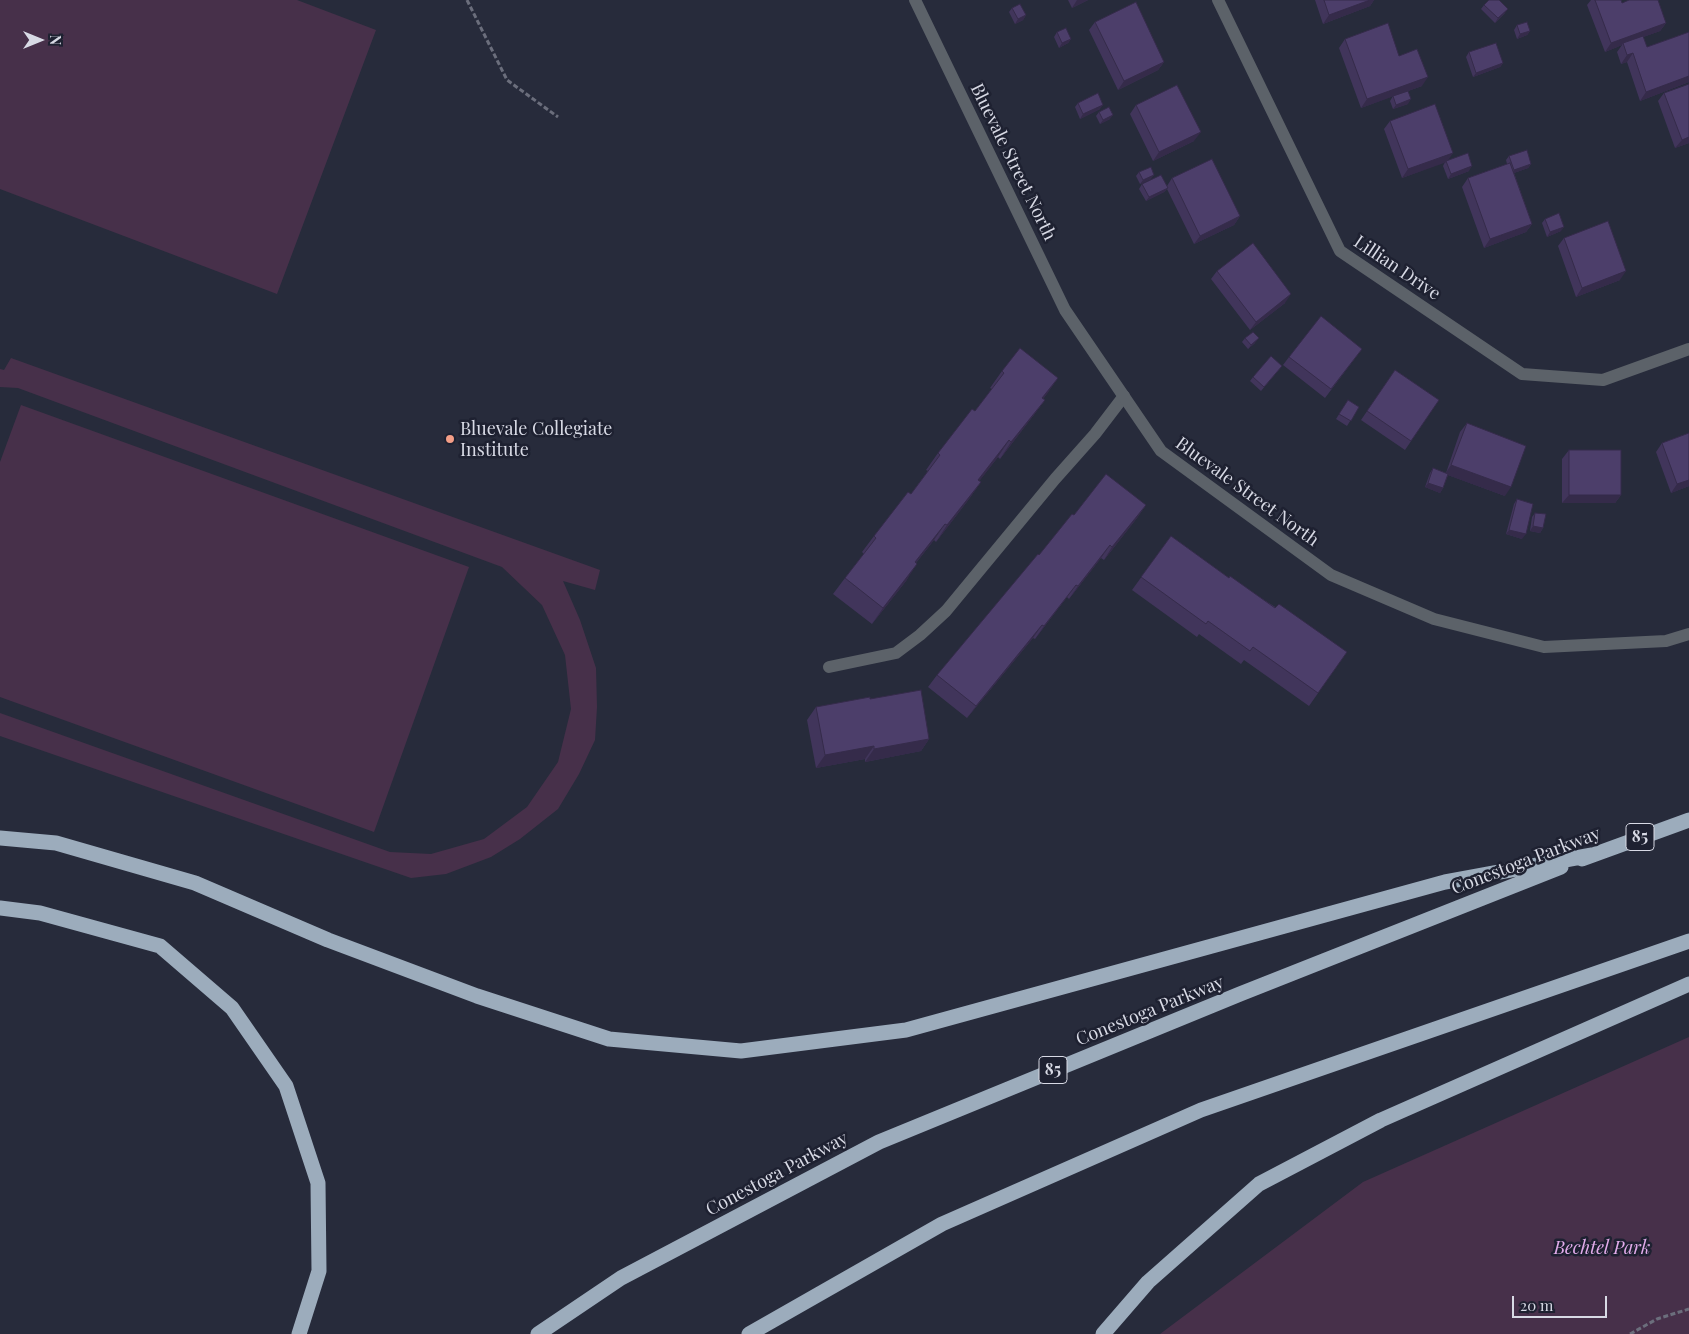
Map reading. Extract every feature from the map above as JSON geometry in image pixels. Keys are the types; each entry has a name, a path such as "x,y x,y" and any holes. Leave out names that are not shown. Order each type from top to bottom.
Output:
{"highway":[{"name":"Conestoga Parkway","path":"538,1334 621,1278 879,1142 1240,994 1592,855 1689,820"},
{"path":"0,838 56,843 194,884 328,940 477,996 609,1039 741,1051 906,1030 1445,882 1592,855"},
{"path":"0,908 40,913 160,946 232,1008 286,1086 318,1183 319,1271 299,1334"},
{"path":"749,1334 942,1224 1201,1110 1689,941"},
{"path":"1103,1334 1148,1282 1259,1184 1380,1120 1689,984"}],"street":[{"name":"Bluevale Street North","path":"915,0 1065,310 1161,451 1331,575 1434,619 1544,647 1666,641 1689,634"},
{"name":"Lillian Drive","path":"1218,0 1340,251 1522,374 1604,380 1689,349"},
{"path":"829,667 896,653 920,635 946,611 1055,479 1095,434 1124,396"}],"path":[{"path":"467,0 507,80 558,117"},
{"path":"1630,1334 1656,1319 1689,1309"}],"green space":[{"path":"0,0 297,0 376,30 277,294 0,189"},
{"path":"11,358 600,570 595,590 563,581 580,620 596,668 597,707 595,740 579,774 558,809 520,839 491,857 446,874 411,878 0,736 0,713 390,852 431,854 484,839 527,807 558,762 571,709 565,655 542,605 502,567 18,388 0,387 0,369 4,370"},
{"path":"21,405 469,567 374,832 0,697 0,462"},
{"name":"Bechtel Park","path":"1689,1037 1689,1334 1160,1334 1363,1182"}],"building":[{"path":"1324,0 1370,0 1329,15"},
{"path":"1489,0 1499,0 1508,9 1498,18 1484,5"},
{"path":"1595,0 1621,0 1622,3 1629,0 1658,0 1666,23 1611,43"},
{"path":"1136,2 1164,62 1124,81 1095,22"},
{"path":"1020,4 1026,15 1018,19 1012,8"},
{"path":"1527,22 1530,31 1520,34 1517,25"},
{"path":"1388,23 1399,56 1417,49 1428,77 1367,99 1345,39"},
{"path":"1066,28 1071,39 1062,43 1057,32"},
{"path":"1689,32 1689,76 1646,92 1633,53 1627,55 1623,43 1643,36 1647,47"},
{"path":"1496,43 1503,63 1476,73 1469,52"},
{"path":"1689,84 1689,137 1682,140 1664,93"},
{"path":"1177,85 1201,132 1159,152 1136,105"},
{"path":"1408,91 1411,99 1396,105 1393,96"},
{"path":"1098,93 1103,105 1083,114 1078,103"},
{"path":"1435,104 1453,153 1408,169 1390,121"},
{"path":"1109,107 1113,115 1103,120 1099,112"},
{"path":"1527,150 1531,164 1514,170 1509,156"},
{"path":"1468,153 1472,166 1451,174 1446,161"},
{"path":"1212,159 1240,216 1200,236 1172,178"},
{"path":"1510,163 1532,224 1490,239 1468,178"},
{"path":"1151,167 1154,175 1143,180 1139,172"},
{"path":"1161,175 1168,188 1149,197 1142,184"},
{"path":"1559,213 1564,227 1550,232 1545,219"},
{"path":"1608,221 1626,271 1582,288 1564,238"},
{"path":"1253,243 1291,294 1256,322 1217,271"},
{"path":"1321,316 1362,349 1331,389 1289,357"},
{"path":"1253,332 1259,338 1251,345 1245,338"},
{"path":"1020,348 1058,378 1042,398 1045,400 1011,442 1009,440 978,480 981,482 915,562 917,564 883,608 845,578 908,492 911,494 940,455 938,453 972,409 975,411 1004,373 1002,371"},
{"path":"1271,356 1282,366 1264,387 1253,377"},
{"path":"1395,370 1439,400 1411,441 1367,411"},
{"path":"1348,400 1359,407 1351,421 1339,414"},
{"path":"1467,423 1526,446 1511,487 1451,465"},
{"path":"1689,433 1689,480 1677,484 1662,443"},
{"path":"1569,450 1621,450 1621,495 1569,495"},
{"path":"1433,468 1448,474 1443,488 1428,483"},
{"path":"1106,474 1146,505 1112,547 1110,545 1078,586 1076,585 1044,626 1042,625 976,706 937,675 1072,514 1074,515"},
{"path":"1517,499 1533,504 1526,534 1509,530"},
{"path":"1535,513 1546,514 1543,528 1533,526"},
{"path":"1171,536 1229,578 1230,576 1275,608 1279,604 1347,652 1318,693 1253,647 1250,651 1208,621 1206,624 1141,577"},
{"path":"921,690 929,739 874,749 874,746 825,755 816,707"}],"place":[{"name":"Bluevale Collegiate Institute","path":"450,439"}]}
